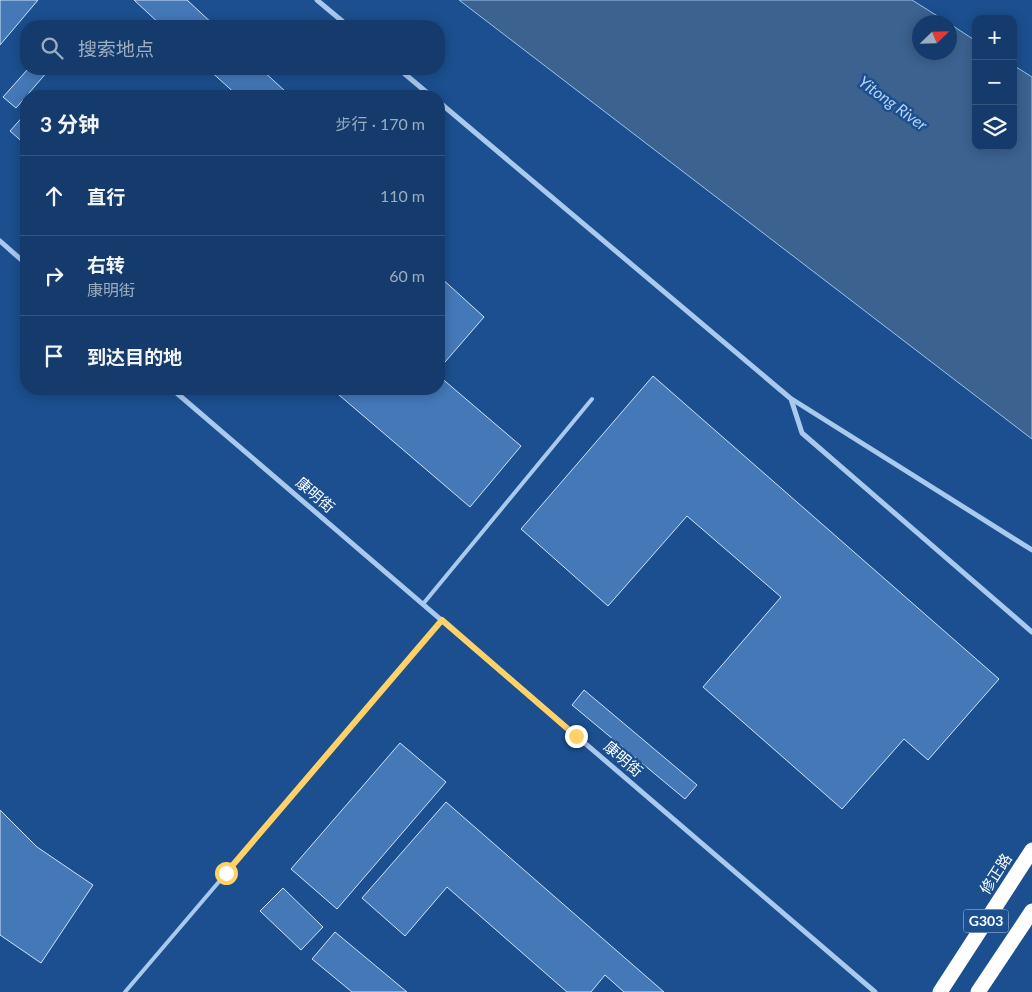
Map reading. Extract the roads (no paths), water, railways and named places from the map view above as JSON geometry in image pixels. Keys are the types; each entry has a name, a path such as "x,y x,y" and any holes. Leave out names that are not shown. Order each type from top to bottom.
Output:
{"highway":[{"name":"修正路","path":"940,992 1032,850"},
{"name":"G303","path":"978,992 1032,912"}],"street":[{"path":"317,0 341,20"},
{"path":"406,75 424,90"},
{"path":"445,107 790,398 1032,550"},
{"path":"0,241 20,259"},
{"name":"康明街","path":"179,395 875,992"},
{"path":"790,398 802,433 1032,632"}],"lane":[{"path":"423,604 592,400"},
{"path":"125,992 442,620"}],"water":[{"name":"Yitong River","path":"459,0 912,0 936,15 912,15 912,60 957,60 957,29 972,38 972,150 1017,150 1017,68 1032,77 1032,439"}]}
